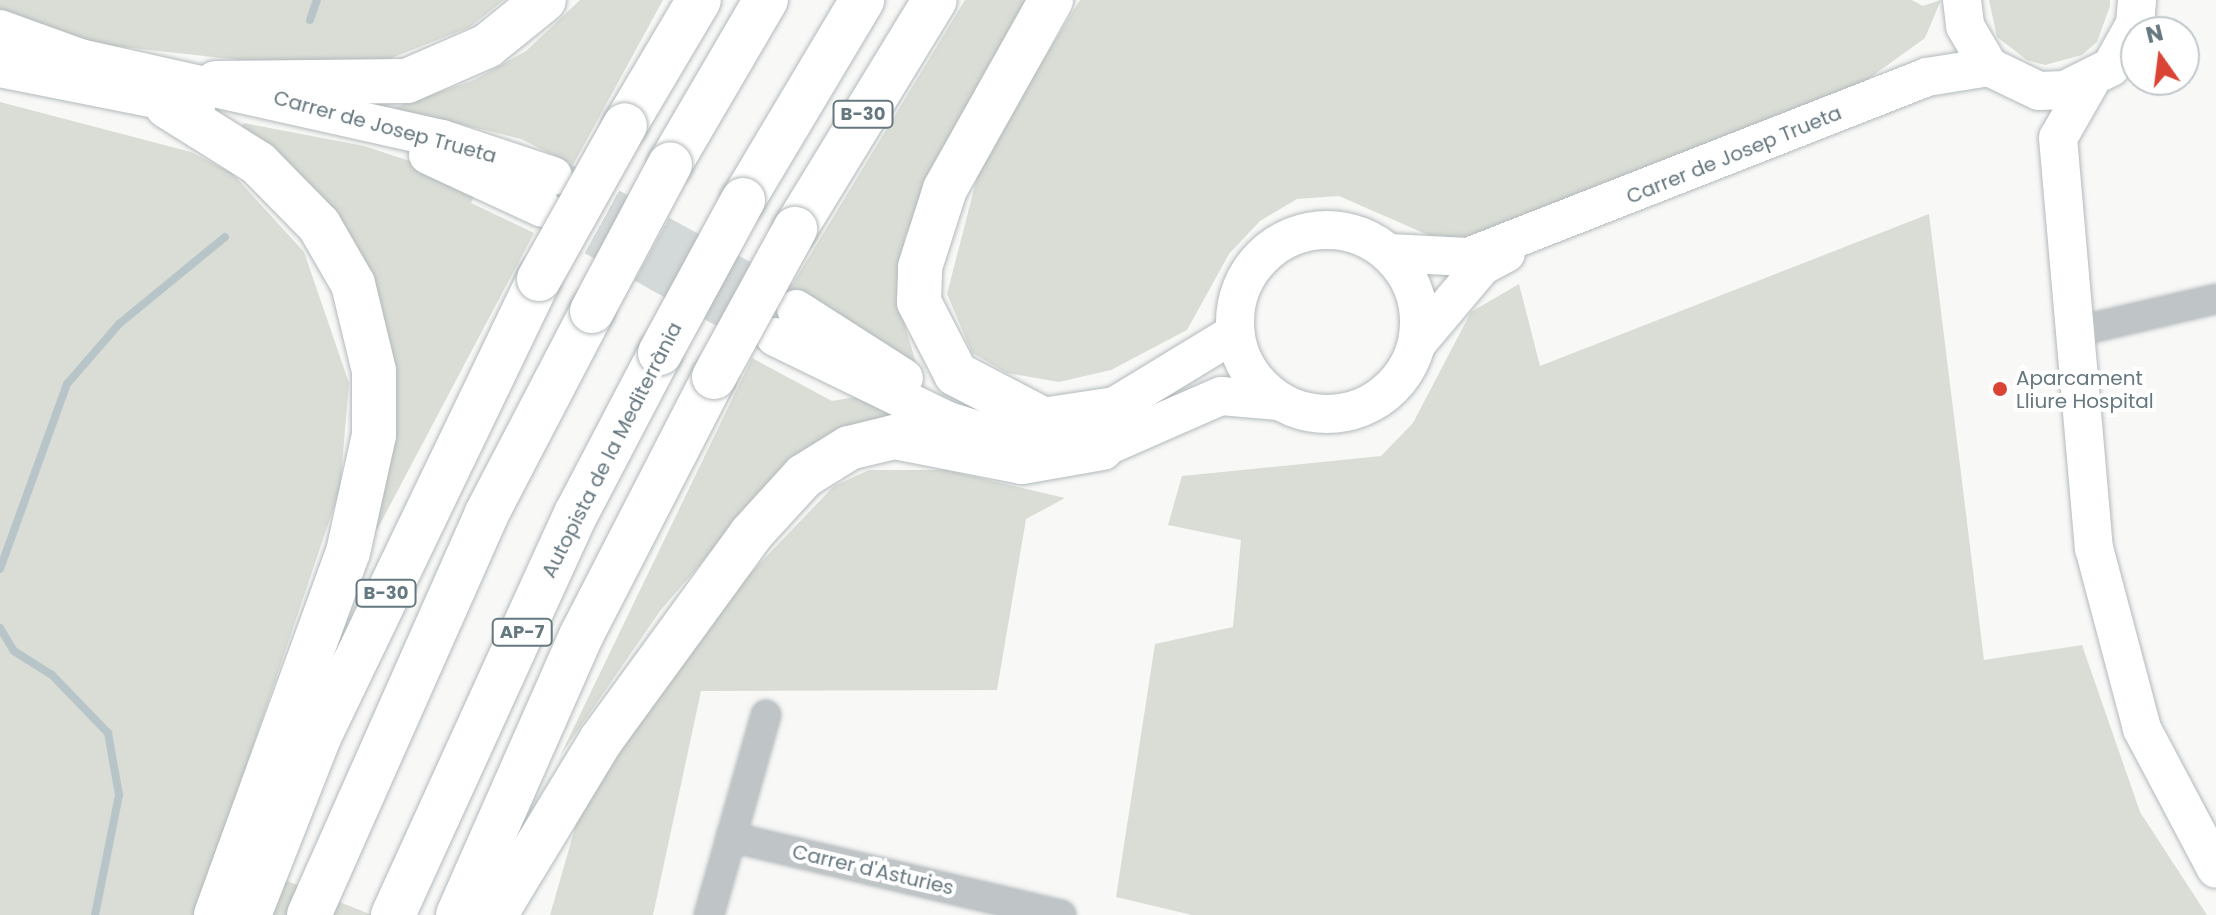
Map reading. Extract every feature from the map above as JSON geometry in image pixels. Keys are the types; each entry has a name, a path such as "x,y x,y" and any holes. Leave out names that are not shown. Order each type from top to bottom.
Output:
{"highway":[{"path":"216,83 407,81 487,46 544,0"},
{"name":"B-30","path":"249,915 319,737 539,279 699,0"},
{"path":"309,915 486,515 670,164 766,0"},
{"name":"Autopista de la Mediterrània","path":"393,915 577,512 743,200 862,0"},
{"name":"B-30","path":"458,915 581,636 714,377 795,229 935,0"},
{"path":"1046,421 956,374 919,302 923,253 945,189 1051,0"},
{"path":"167,106 258,163 319,225 353,284 374,371 374,435 348,552 216,915"},
{"path":"495,915 601,740 713,584 804,476 849,448 894,437 1022,462 1102,448"}],"street":[{"path":"1962,1 1965,26 2001,75 2058,138"},
{"path":"1927,77 1962,1"},
{"path":"2142,8 2126,47 2090,82 2058,138 2070,333 2094,548 2115,642 2142,729 2216,869"},
{"name":"Carrer de Josep Trueta","path":"0,29 80,58 216,83 442,139 547,192 393,144 167,106 0,68"},
{"name":"Carrer de Josep Trueta","path":"1389,253 1468,257 1540,234 1927,77 2001,75 2065,90 2090,82"},
{"path":"1235,333 1115,406 1046,421 975,414 786,323 997,439 1102,448 1221,396 1279,401 1336,414 1364,407 1398,380 1418,342 1416,293 1389,253 1339,230 1285,239 1245,277 1235,333 1257,383 1279,401"},
{"name":"Carrer de Josep Trueta","path":"1418,342 1482,266 1540,234"},
{"path":"2070,333 2216,299"},
{"path":"709,915 766,715"},
{"name":"Carrer d'Asturies","path":"731,837 1061,915"}],"shaded area":[{"path":"0,0 504,0 470,27 384,61 276,64 86,43 0,11"},
{"path":"580,0 663,0 573,165 521,139 393,108 474,80 526,51"},
{"path":"965,0 1030,0 905,236 898,302 917,366 911,368 789,290"},
{"path":"1080,0 1912,0 1923,6 1941,0 1925,38 1864,82 1451,245 1339,196 1297,199 1260,221 1229,254 1187,330 1111,370 1059,382 1007,373 972,353 947,294 981,162"},
{"path":"1989,0 2110,0 2110,6 2097,42 2082,55 2045,65 2027,60 1997,37"},
{"path":"0,102 191,152 232,173 304,252 349,383 340,489 217,853 372,915 0,915"},
{"path":"244,123 364,146 428,167 478,188 471,203 534,233 361,560 392,387 391,346 377,303 239,131"},
{"path":"1929,214 1984,660 2082,645 2140,812 2207,915 1192,915 1116,897 1155,644 1233,627 1241,540 1168,525 1182,476 1381,456 1413,423 1471,312 1519,284 1540,366"},
{"path":"752,358 832,401 861,396 914,422 783,468 660,611 560,756"},
{"path":"869,470 946,470 1065,498 1026,519 997,690 701,691 653,915 550,915 579,814 715,610 834,486"}],"waterway":[{"path":"310,20 317,0"},
{"path":"0,569 67,384 119,324 225,237"},
{"path":"0,628 14,651 52,675 108,733 119,795 95,915"}],"tunnel":[{"path":"560,180 787,304"},
{"path":"544,209 770,334"}],"place":[{"name":"Aparcament Lliure Hospital","path":"2000,389"}]}
